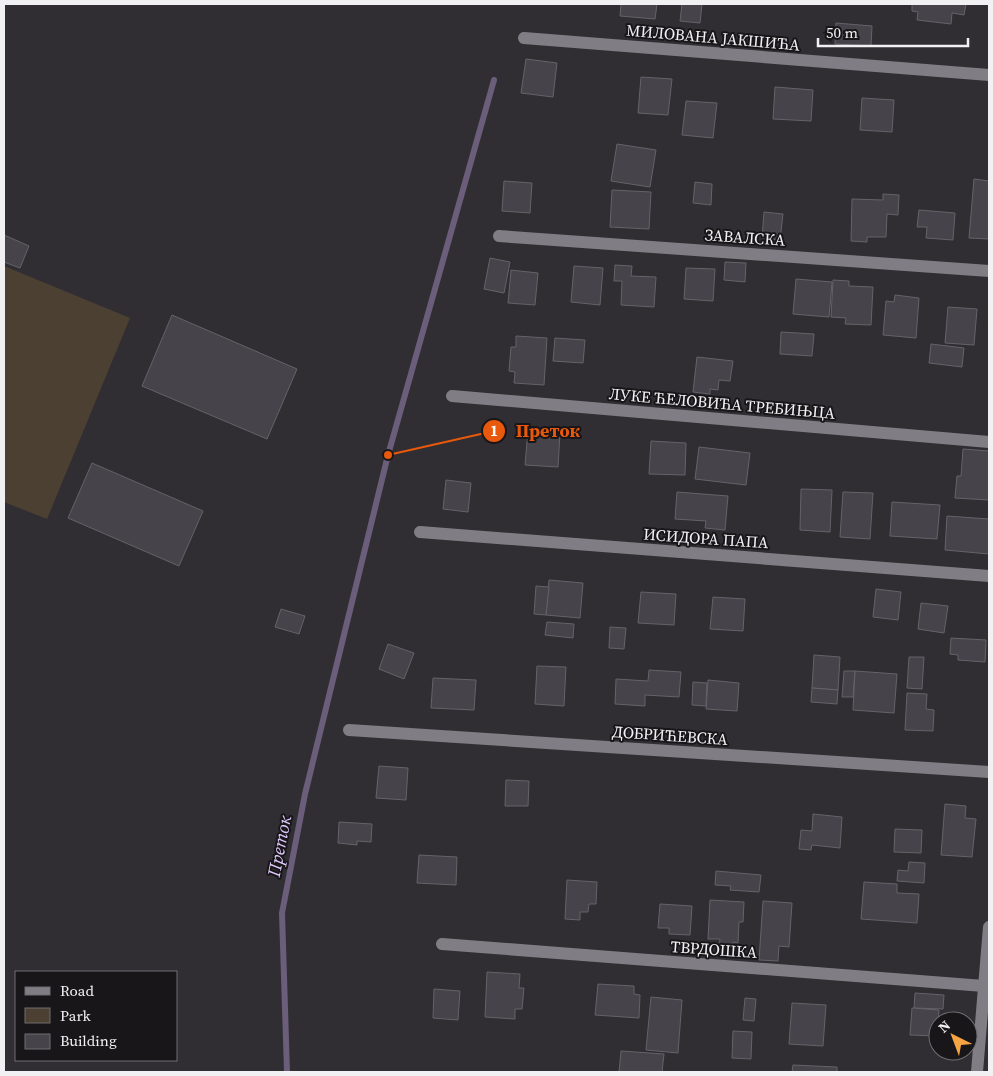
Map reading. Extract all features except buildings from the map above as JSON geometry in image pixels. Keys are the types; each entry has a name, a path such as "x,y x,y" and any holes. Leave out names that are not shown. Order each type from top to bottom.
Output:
{"street":[{"name":"МИЛОВАНА ЈАКШИЋА","path":"524,38 989,75"},
{"name":"ЗАВАЛСКА","path":"499,236 989,271"},
{"name":"ЛУКЕ ЋЕЛОВИЋА ТРЕБИЊЦА","path":"452,396 989,442"},
{"name":"ИСИДОРА ПАПА","path":"420,532 989,576"},
{"name":"ДОБРИЋЕВСКА","path":"349,730 989,772"},
{"path":"977,1072 989,927"},
{"name":"ТВРДОШКА","path":"442,944 984,986"}],"green space":[{"path":"4,266 130,318 47,519 4,502"}],"waterway":[{"name":"Преток","path":"287,1072 282,913 305,794 388,455 494,80"}],"place":[{"name":"Преток","path":"388,455"}]}
